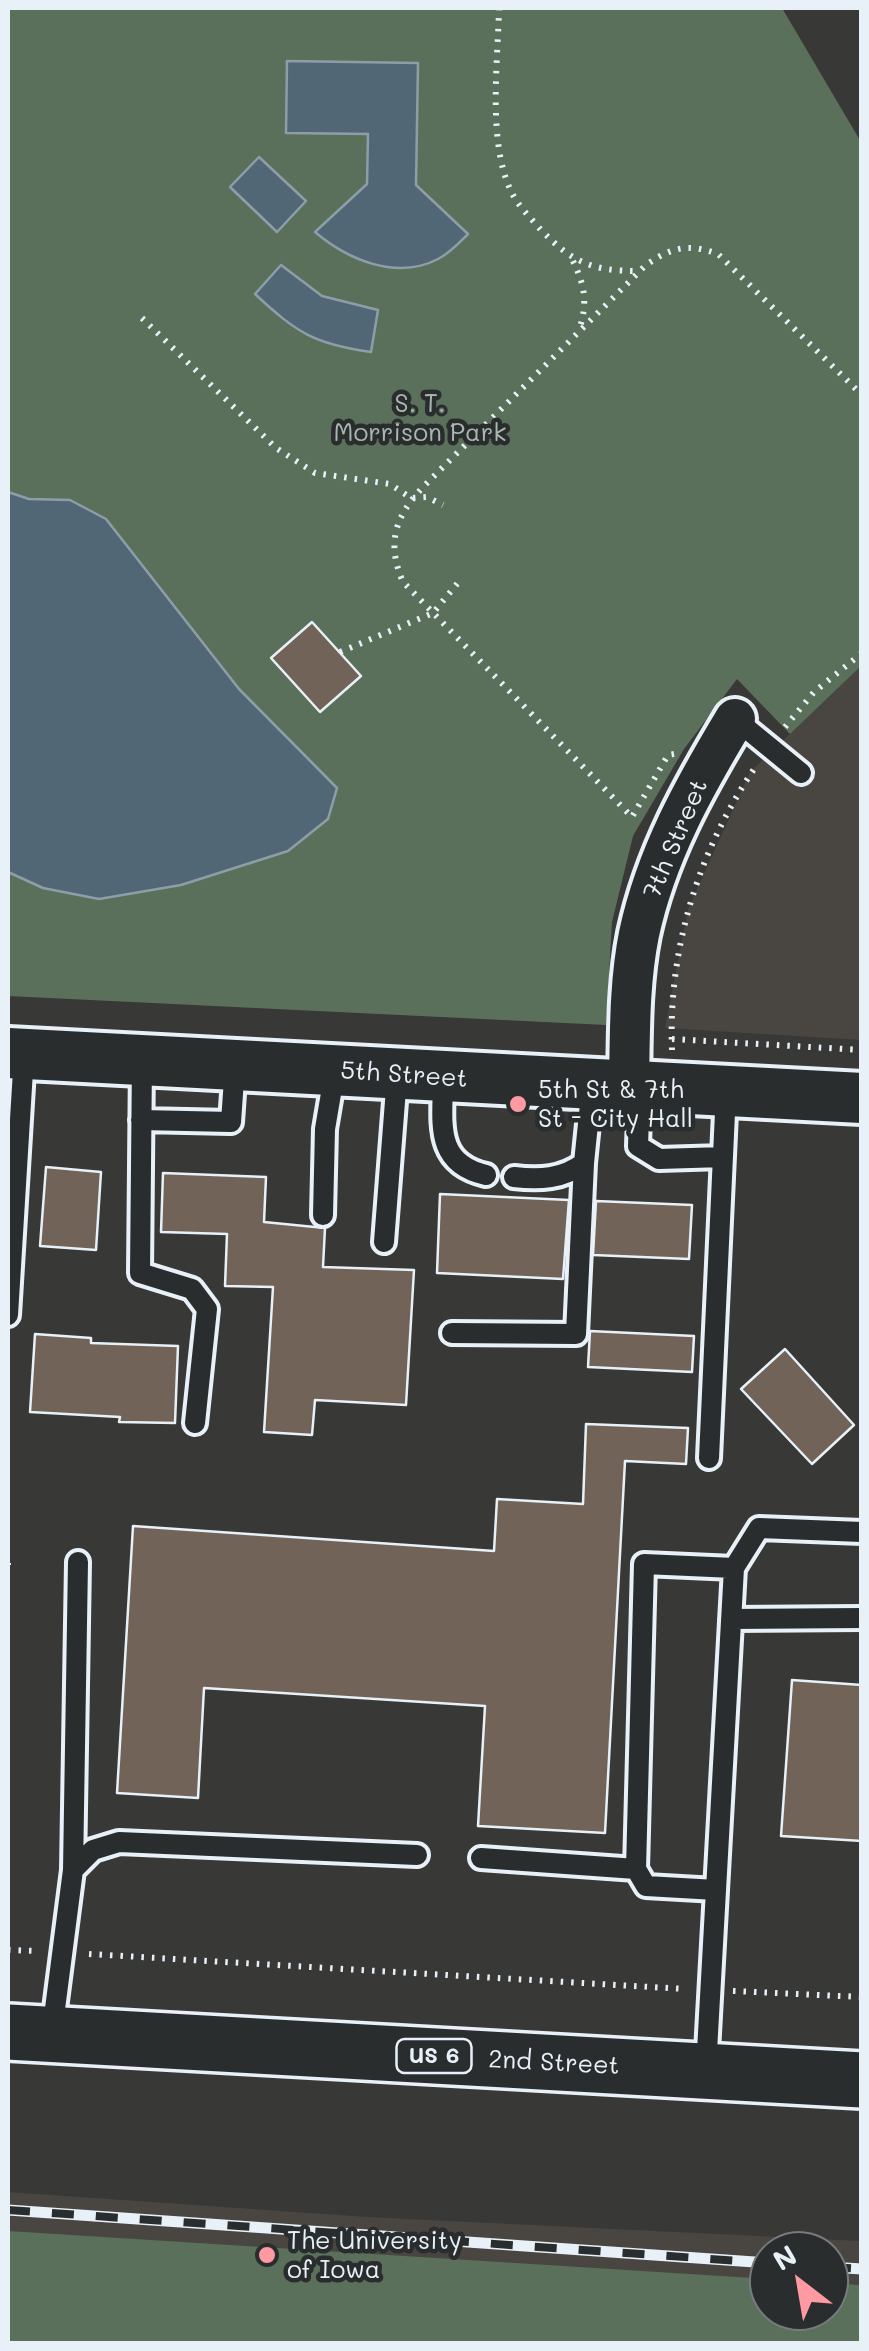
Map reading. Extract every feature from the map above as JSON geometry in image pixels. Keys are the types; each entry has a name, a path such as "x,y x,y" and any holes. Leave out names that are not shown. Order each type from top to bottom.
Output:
{"main road":[{"name":"2nd Street","path":"30,2033 862,2080"}],"street":[{"name":"7th Street","path":"633,1080 630,1002 640,934 658,867 686,804 735,719"},
{"name":"5th Street","path":"16,1054 420,1077 633,1080 726,1091 862,1098"}],"lane":[{"path":"735,719 800,773"},
{"path":"8,1315 16,1054"},
{"path":"142,1060 140,1273 192,1289 208,1310 196,1423"},
{"path":"141,1120 231,1122 235,1066"},
{"path":"323,1215 325,1129 334,1070"},
{"path":"420,1077 444,1144 458,1164 486,1175"},
{"path":"384,1242 420,1077"},
{"path":"633,1080 638,1146 659,1159 723,1157"},
{"path":"514,1177 551,1178 584,1163 633,1080"},
{"path":"709,1458 726,1091"},
{"path":"452,1333 576,1334 584,1163"},
{"path":"706,2071 734,1568 759,1528 862,1532"},
{"path":"30,2033 62,1952 74,1870 78,1562"},
{"path":"716,1890 646,1886 636,1869 644,1564 734,1568"},
{"path":"731,1619 862,1618"},
{"path":"74,1870 93,1850 119,1842 417,1855"},
{"path":"481,1858 636,1869"}],"path":[{"path":"498,8 497,100 506,174 522,210 573,260 586,293 586,309 578,332"},
{"path":"686,762 668,754 632,816 403,582 392,553 402,514 411,498 639,271 664,252 682,246 698,246 718,254 862,395"},
{"path":"573,260 605,269 639,271"},
{"path":"142,318 276,448 298,464 315,474 390,484 411,498 427,497 443,505"},
{"path":"340,652 433,613 461,579"},
{"path":"783,729 814,692 862,653"},
{"path":"633,1080 672,1039 674,989 684,922 710,852 758,762"},
{"path":"672,1039 862,1050"},
{"path":"8,1950 862,1997"}],"shaded area":[{"path":"861,666 861,1040 665,1028 688,909 750,772"},
{"name":"The University of Iowa","path":"8,2192 368,2217 749,2236 749,2278 744,2278 749,2285 749,2331 849,2331 861,2343 8,2343"},
{"name":"The University of Iowa","path":"849,2240 861,2241 861,2285 849,2284"}],"green space":[{"name":"S. T. Morrison Park","path":"8,8 782,8 861,142 861,666 790,734 737,679 684,749 633,836 612,922 606,1025 8,996"},
{"name":"The University of Iowa","path":"8,2231 749,2278 749,2331 849,2331 849,2284 861,2285 861,2343 8,2343"}],"water":[{"path":"287,61 418,63 416,185 468,234 454,248 422,265 389,267 342,251 315,232 367,184 368,134 286,133"},
{"path":"259,157 306,201 277,232 230,187"},
{"path":"281,265 322,296 378,310 371,352 307,335 255,294"},
{"path":"8,492 29,499 70,500 106,519 239,689 337,788 328,819 288,851 181,885 99,899 43,888 8,872"}],"building":[{"path":"312,622 361,676 320,712 271,658"},
{"path":"46,1167 101,1172 96,1250 40,1246"},
{"path":"163,1173 266,1177 264,1222 325,1228 323,1267 414,1270 406,1405 315,1400 312,1435 264,1432 273,1287 225,1286 227,1234 161,1232"},
{"path":"440,1194 569,1200 563,1279 437,1273"},
{"path":"596,1201 692,1205 689,1259 593,1255"},
{"path":"590,1331 694,1336 692,1372 588,1367"},
{"path":"35,1334 91,1338 91,1343 178,1346 175,1423 119,1422 120,1417 30,1412"},
{"path":"785,1349 854,1425 812,1464 741,1389"},
{"path":"586,1424 688,1428 686,1464 625,1461 605,1833 478,1826 485,1706 204,1688 198,1798 117,1793 133,1526 494,1551 497,1499 583,1504"},
{"path":"792,1680 862,1685 862,1841 781,1836"}],"railway":[{"path":"8,2210 749,2262"},
{"path":"849,2268 862,2269"}],"place":[{"name":"5th St & 7th St - City Hall","path":"518,1104"},
{"name":"The University of Iowa","path":"267,2255"}]}
